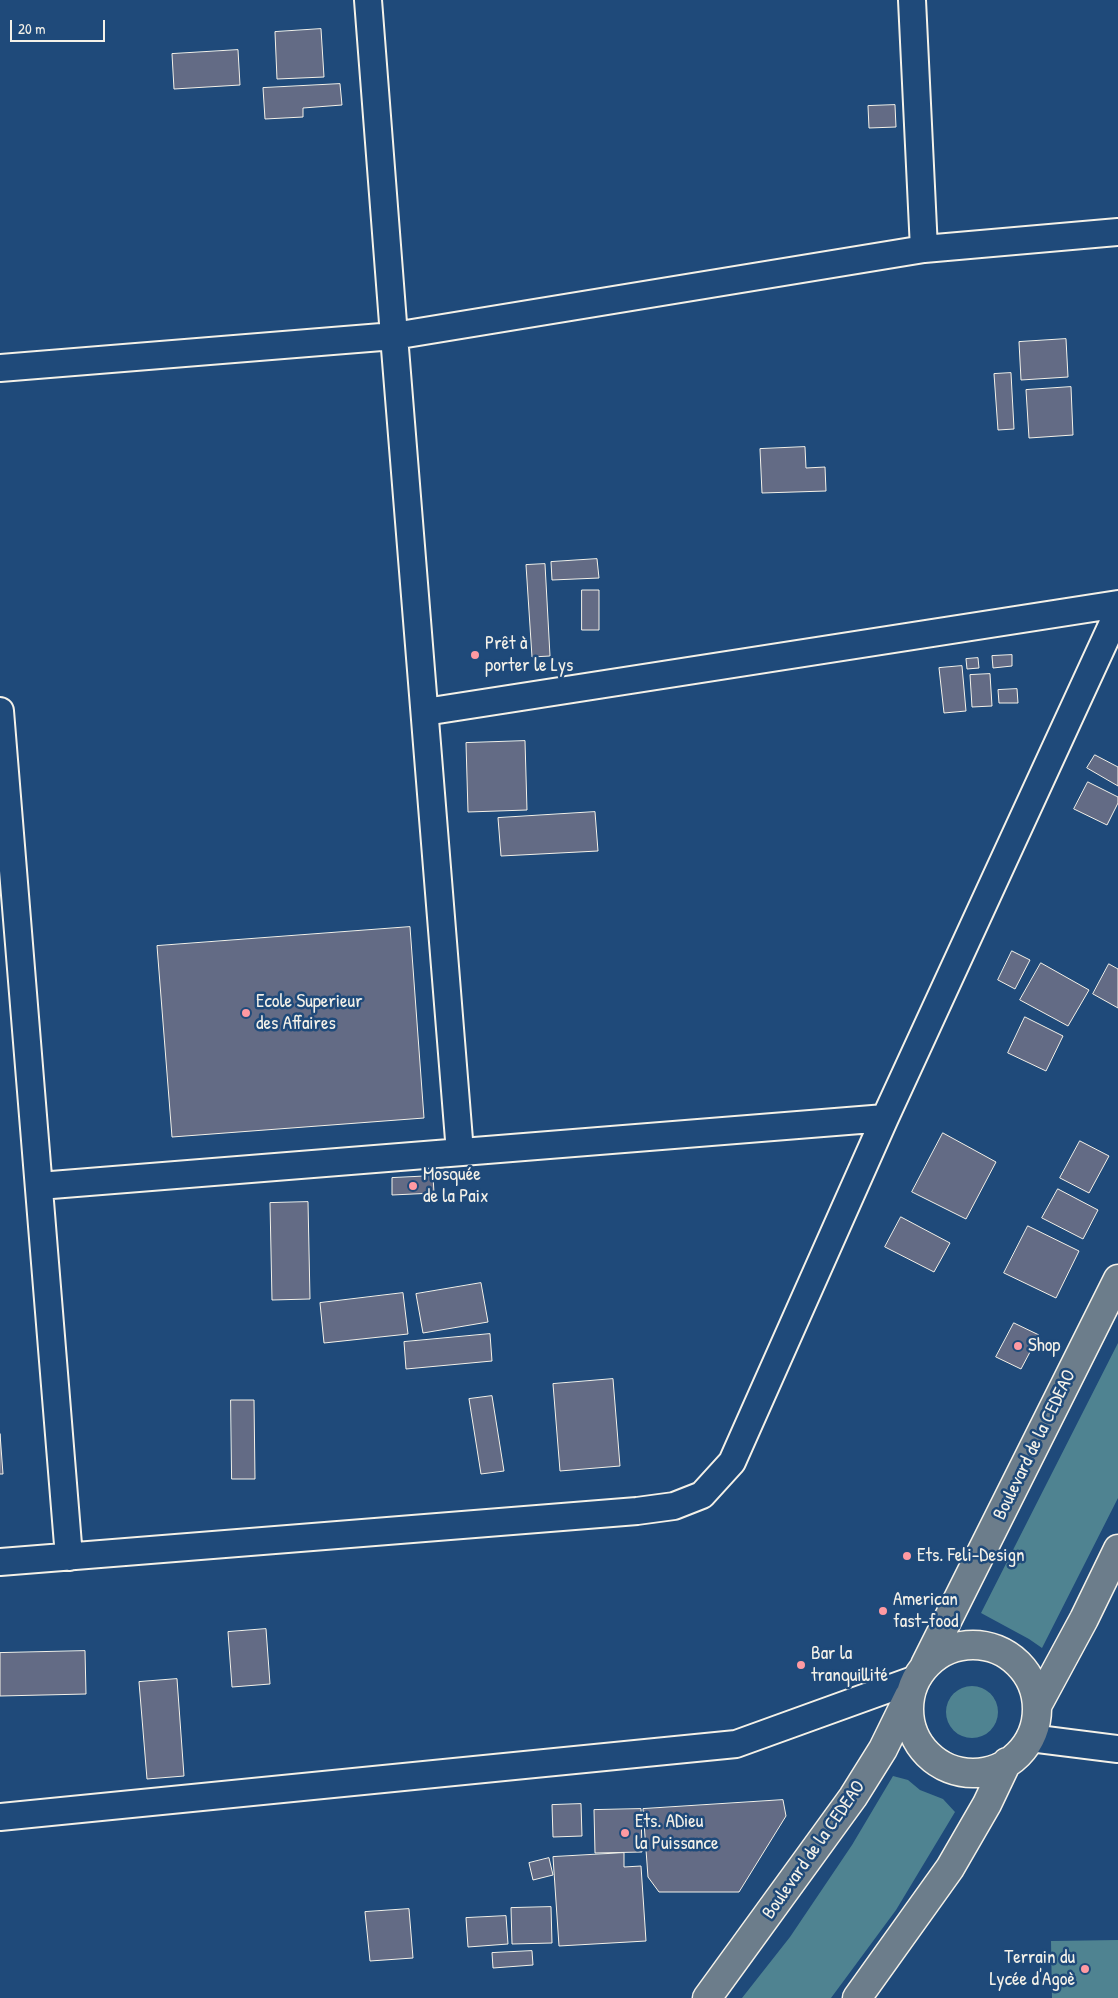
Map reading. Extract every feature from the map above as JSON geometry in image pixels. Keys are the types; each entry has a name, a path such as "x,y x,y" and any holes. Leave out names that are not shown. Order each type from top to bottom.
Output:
{"main road":[{"name":"Boulevard de la CEDEAO","path":"707,1998 853,1797 883,1749 1118,1279"},
{"path":"1037,1706 1084,1619 1118,1549"},
{"path":"970,1645 986,1646 1009,1656 1027,1674 1034,1689 1037,1706 1030,1738 1020,1751 1007,1762 992,1769 976,1772 959,1771 943,1765 929,1756 918,1743 908,1712 917,1680 938,1655 954,1648 970,1645"},
{"path":"857,1998 950,1868 987,1804 1007,1762"}],"street":[{"path":"368,0 460,1152"},
{"path":"912,0 924,249"},
{"path":"0,368 394,336 924,249 1118,232"},
{"path":"425,712 1118,604"},
{"path":"0,1562 637,1511 674,1506 702,1495 732,1462 885,1118 1118,612"},
{"path":"0,711 8,917 39,1186 69,1557"},
{"path":"39,1186 885,1118"},
{"path":"0,1818 736,1744 917,1680"},
{"path":"1030,1738 1118,1749"}],"green space":[{"path":"1118,1343 1118,1498 1042,1648 981,1613"},
{"path":"967,1686 977,1686 991,1693 998,1707 998,1717 991,1731 977,1738 967,1738 957,1734 950,1727 946,1717 946,1707 950,1697 957,1690"},
{"path":"893,1776 908,1780 920,1790 943,1799 955,1812 896,1910 831,1998 742,1998 790,1937 852,1845"},
{"name":"Terrain du Lycée d'Agoè","path":"1118,1940 1118,1998 1052,1998 1051,1941"}],"building":[{"path":"321,29 324,77 277,79 275,32"},
{"path":"238,50 240,85 174,89 172,54"},
{"path":"340,84 342,105 303,108 303,117 265,119 263,88"},
{"path":"895,105 896,127 869,128 868,106"},
{"path":"1066,339 1068,377 1021,380 1019,342"},
{"path":"1011,373 1014,429 998,430 994,374"},
{"path":"1071,387 1073,435 1029,438 1026,390"},
{"path":"805,447 806,468 825,467 826,491 762,493 760,449"},
{"path":"597,559 599,578 552,580 551,562"},
{"path":"545,564 550,656 532,657 526,565"},
{"path":"582,590 599,590 599,630 582,630"},
{"path":"1012,655 1012,666 993,668 992,656"},
{"path":"978,658 979,668 967,669 966,659"},
{"path":"962,666 966,711 944,713 939,668"},
{"path":"990,674 992,706 972,707 970,675"},
{"path":"1017,689 1018,703 999,703 998,690"},
{"path":"525,741 527,810 468,812 466,743"},
{"path":"1095,755 1118,767 1118,786 1087,768"},
{"path":"1088,782 1118,797 1118,803 1107,825 1074,809"},
{"path":"595,812 598,851 501,856 498,818"},
{"path":"410,927 424,1118 172,1137 157,946"},
{"path":"1012,951 1030,960 1015,989 998,980"},
{"path":"1041,963 1089,990 1068,1026 1020,1000"},
{"path":"1109,964 1118,969 1118,1008 1093,994"},
{"path":"1025,1017 1063,1036 1046,1071 1008,1053"},
{"path":"943,1133 996,1162 966,1219 912,1192"},
{"path":"1080,1141 1109,1156 1089,1193 1060,1178"},
{"name":"Mosquée de la Paix","path":"433,1176 434,1193 392,1195 392,1178"},
{"path":"1058,1189 1098,1210 1083,1239 1042,1218"},
{"path":"308,1202 310,1299 272,1300 270,1203"},
{"path":"901,1217 950,1243 934,1272 885,1247"},
{"path":"1028,1226 1079,1251 1056,1298 1004,1273"},
{"path":"481,1283 488,1322 423,1333 416,1294"},
{"path":"403,1293 408,1334 324,1343 320,1303"},
{"name":"Shop","path":"1014,1323 1039,1335 1021,1369 996,1357"},
{"path":"490,1334 492,1361 406,1369 404,1342"},
{"path":"613,1379 620,1466 560,1471 553,1384"},
{"path":"492,1396 504,1471 481,1474 469,1399"},
{"path":"231,1400 254,1400 255,1479 232,1479"},
{"path":"0,1434 3,1474 0,1474"},
{"path":"266,1629 270,1684 232,1687 228,1632"},
{"path":"85,1651 86,1694 0,1696 0,1653"},
{"path":"177,1679 184,1776 147,1779 139,1682"},
{"path":"783,1800 786,1816 739,1892 659,1892 648,1877 643,1809"},
{"path":"581,1804 582,1836 553,1837 552,1805"},
{"path":"641,1809 642,1852 595,1853 594,1810"},
{"path":"624,1853 624,1867 641,1866 646,1941 559,1946 553,1857"},
{"path":"549,1858 553,1875 533,1880 529,1863"},
{"path":"551,1907 552,1943 512,1944 511,1908"},
{"path":"409,1909 413,1958 370,1961 365,1912"},
{"path":"506,1916 508,1944 468,1947 466,1918"},
{"path":"532,1951 533,1965 493,1968 492,1953"}],"place":[{"name":"Prêt à porter le Lys","path":"475,655"},
{"name":"Ecole Superieur des Affaires","path":"246,1013"},
{"name":"Mosquée de la Paix","path":"413,1186"},
{"name":"Shop","path":"1018,1346"},
{"name":"Ets. Feli-Design","path":"907,1556"},
{"name":"American fast-food","path":"883,1611"},
{"name":"Bar la tranquillité","path":"801,1665"},
{"name":"Ets. ADieu la Puissance","path":"625,1833"},
{"name":"Terrain du Lycée d'Agoè","path":"1085,1969"}]}
